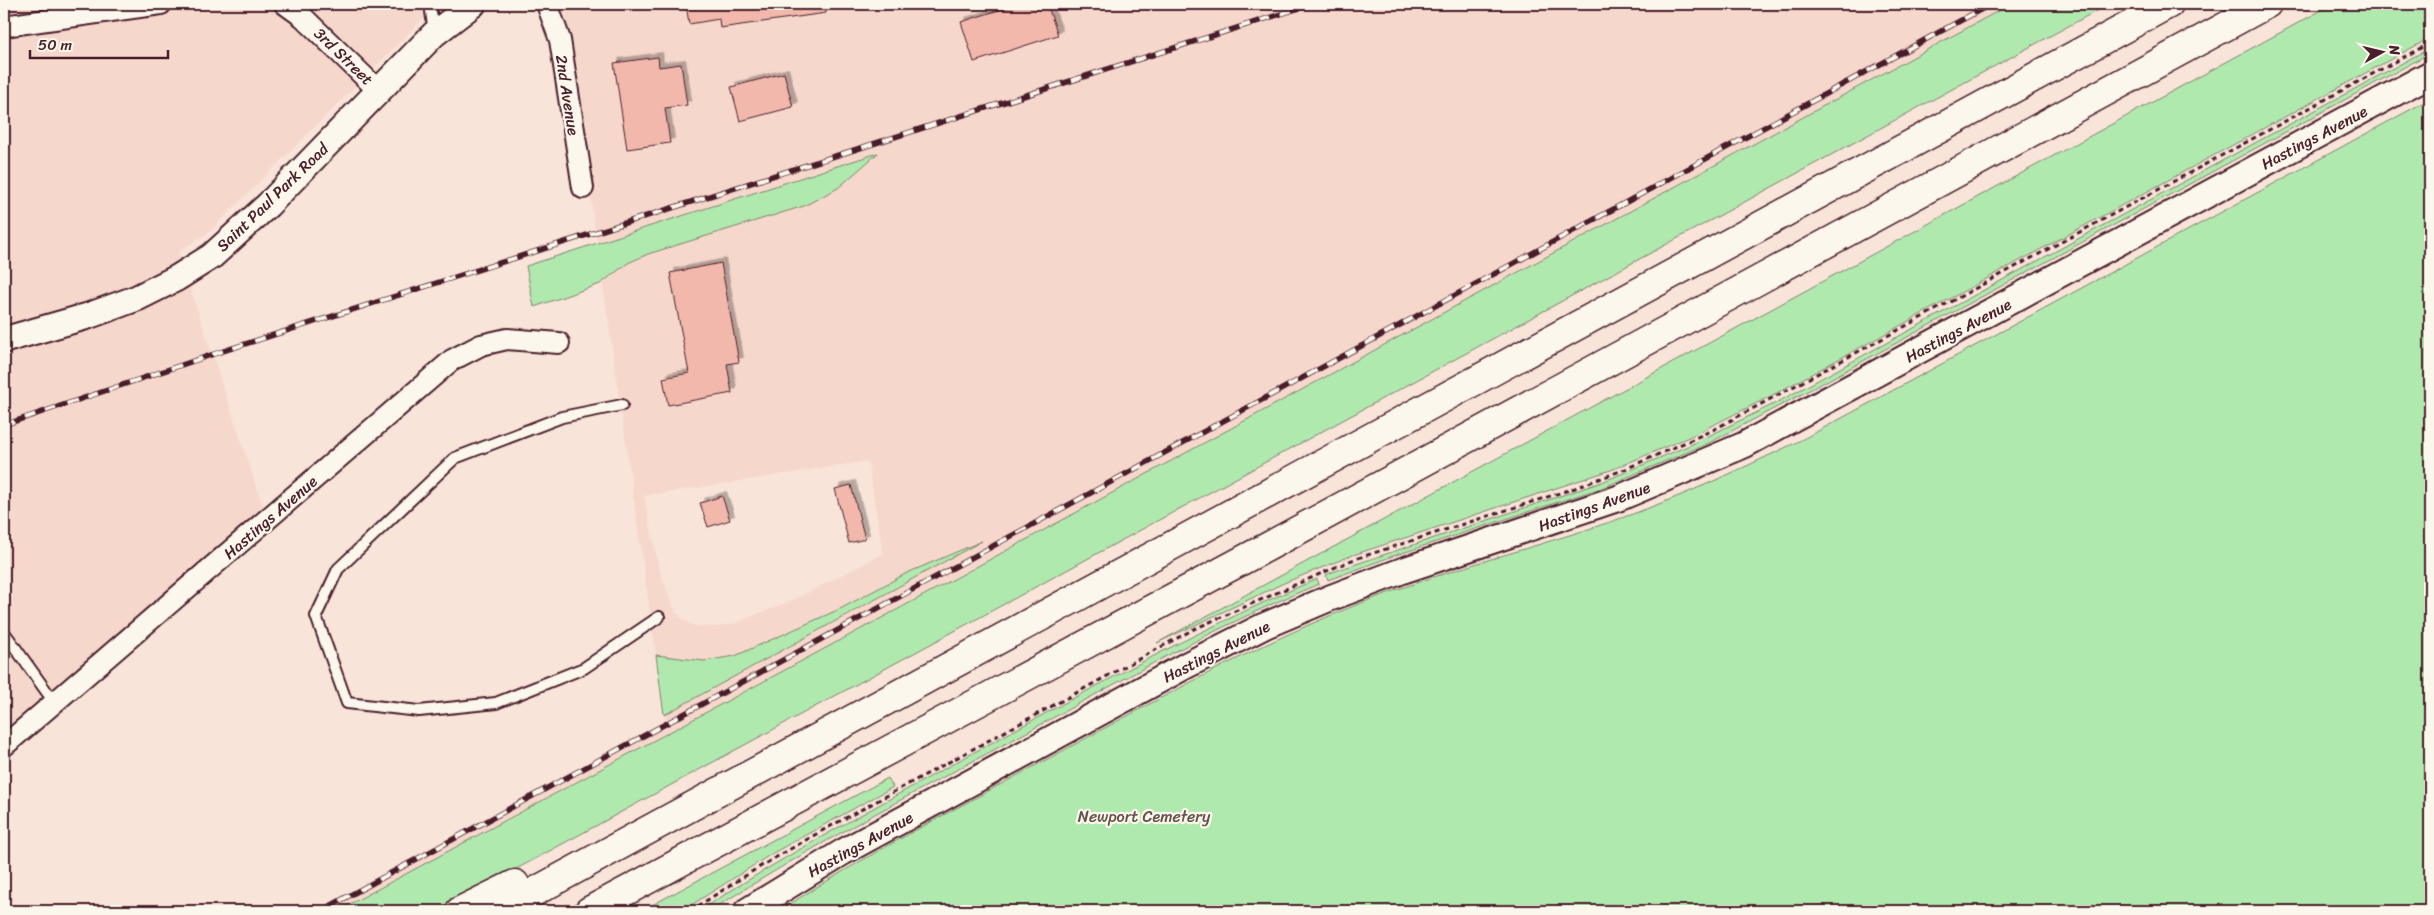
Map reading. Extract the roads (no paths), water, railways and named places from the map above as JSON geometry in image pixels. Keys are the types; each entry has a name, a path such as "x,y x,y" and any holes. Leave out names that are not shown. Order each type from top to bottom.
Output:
{"highway":[{"path":"499,911 2169,4"},
{"path":"589,911 686,861 2267,4"},
{"path":"460,911 571,855 836,710 1042,615"},
{"path":"620,911 658,890 686,861"}],"street":[{"path":"4,26 162,4"},
{"name":"3rd Street","path":"285,4 303,17 378,90"},
{"name":"Saint Paul Park Road","path":"4,340 112,308 150,292 194,268 246,227 434,34 473,4"},
{"name":"2nd Avenue","path":"547,4 557,30 562,52 583,188"},
{"name":"Hastings Avenue","path":"746,911 843,852 1179,669 1264,626 1404,570 1619,498 1744,445 2430,74"},
{"name":"Hastings Avenue","path":"4,746 452,360 480,345 507,339 558,343"}],"lane":[{"path":"430,4 434,34"},
{"path":"622,405 562,417 455,458 338,569 316,616 347,703 419,711 496,703 584,668 659,617"},
{"path":"4,632 54,702"}],"railway":[{"path":"4,425 217,353 1312,4"},
{"path":"321,911 1991,4"}],"park label":[{"name":"Newport Cemetery","path":"1144,816"}]}
